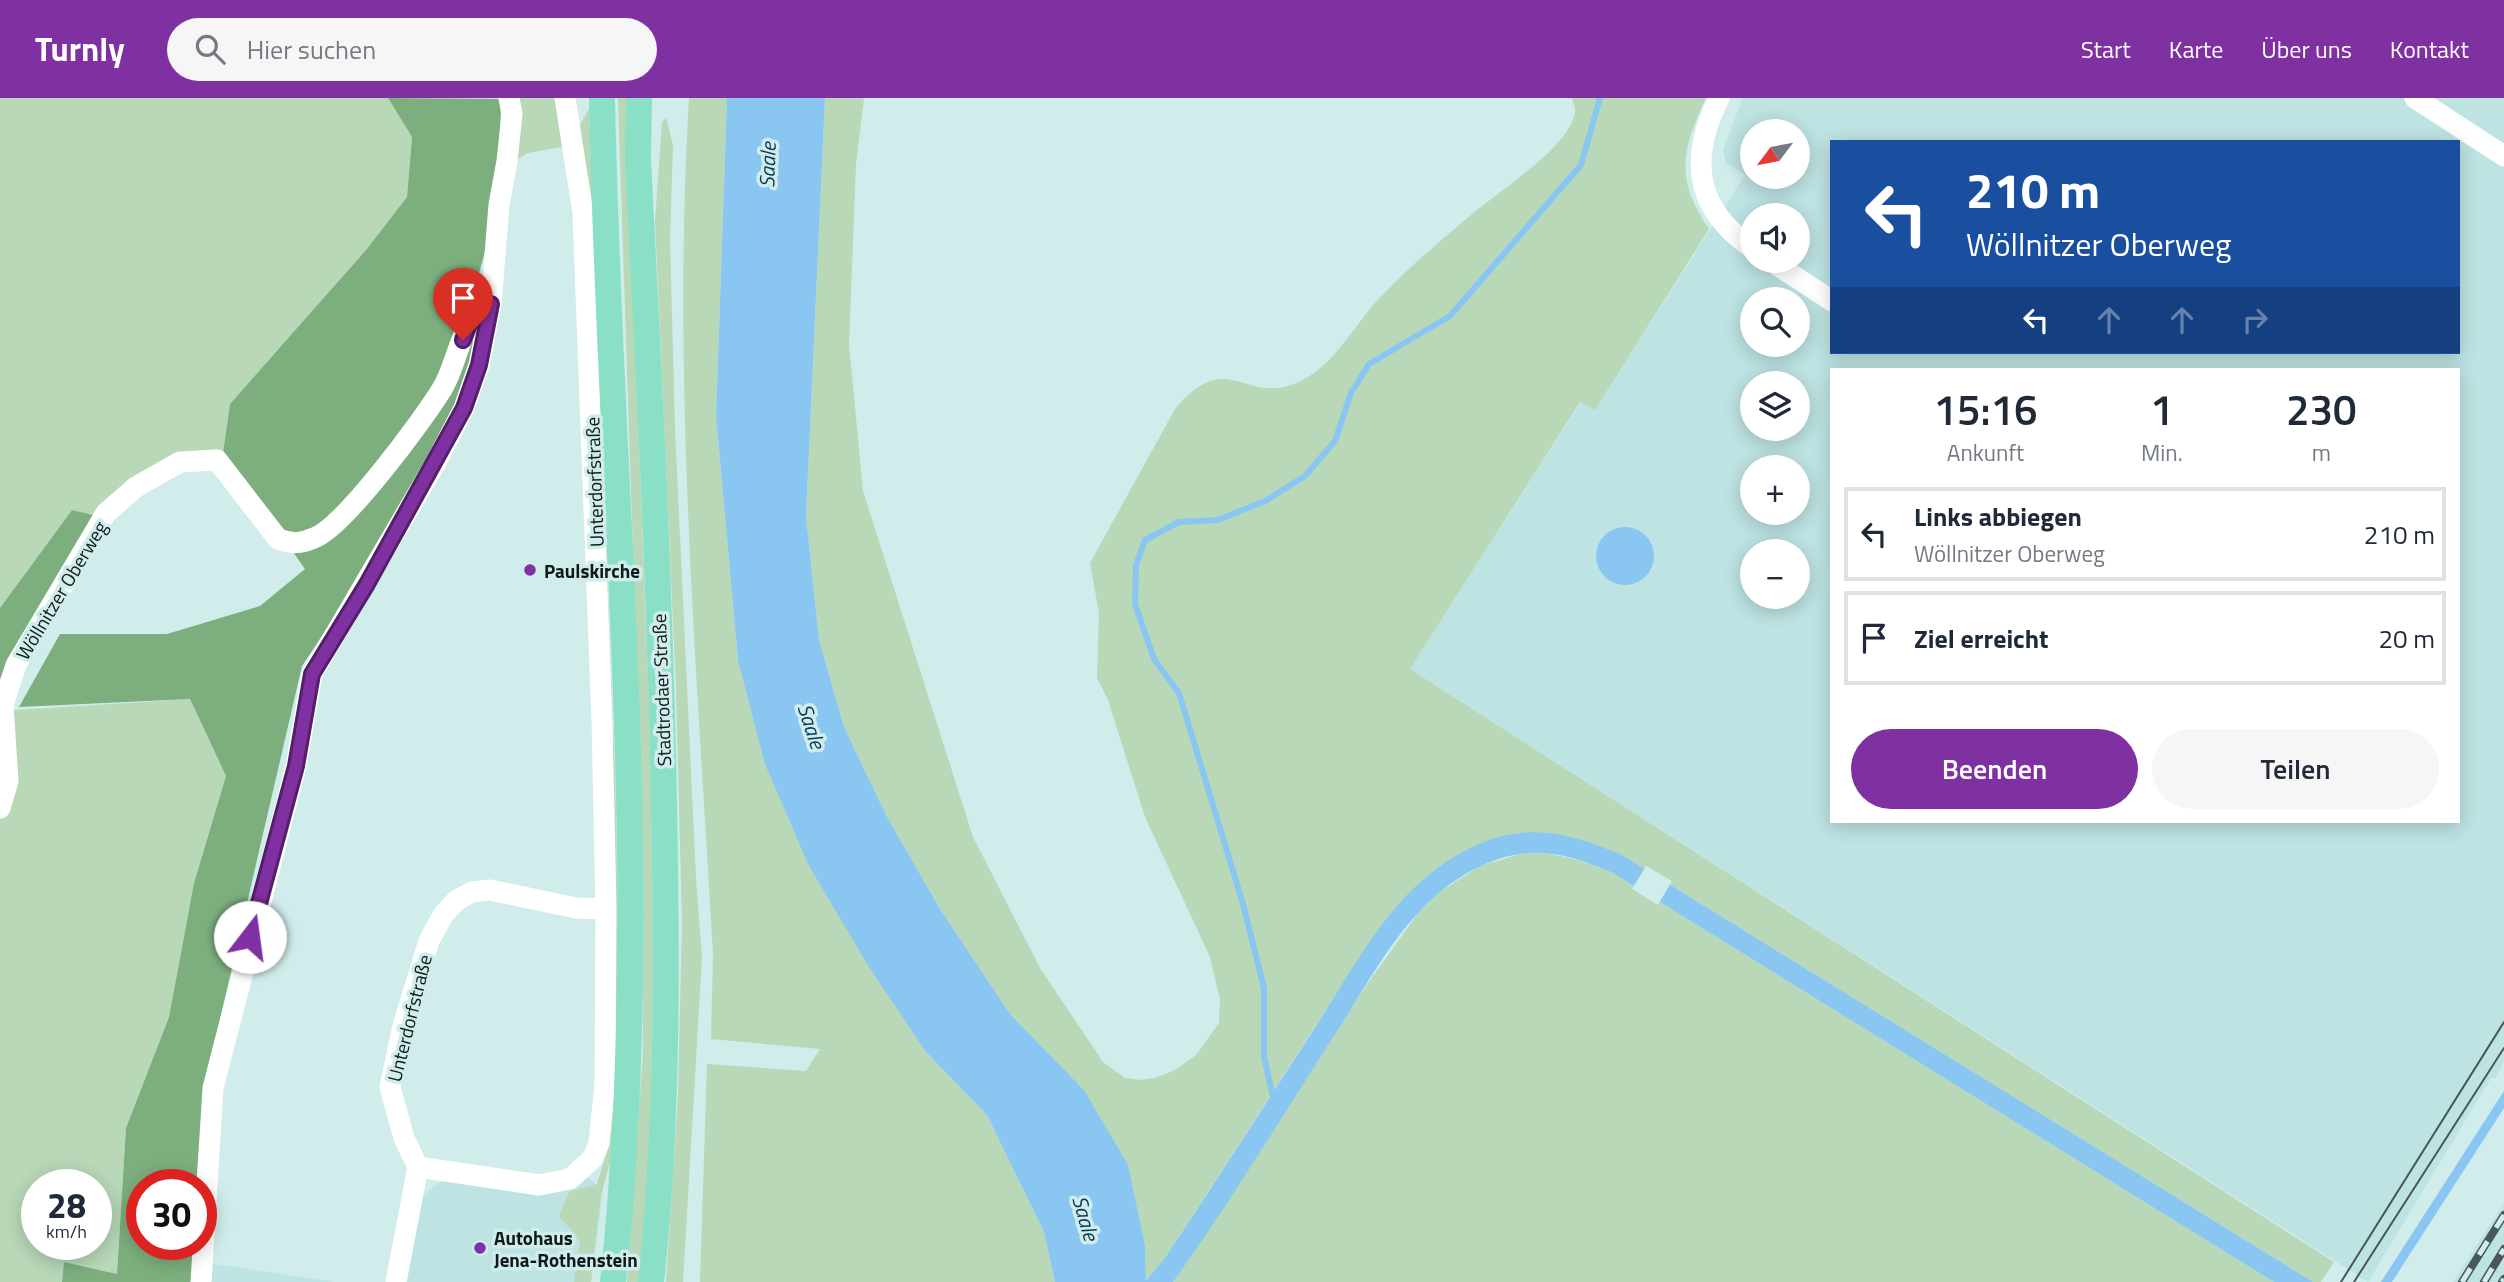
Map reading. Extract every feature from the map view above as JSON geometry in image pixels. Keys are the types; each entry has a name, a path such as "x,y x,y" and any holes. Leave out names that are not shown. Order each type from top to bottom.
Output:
{"main road":[{"name":"Stadtrodaer Straße","path":"602,98 627,745 629,898 627,1125 613,1282"},
{"name":"Stadtrodaer Straße","path":"639,98 638,160 662,707 668,978 662,1187 651,1282"}],"street":[{"path":"201,1282 213,1088 296,766 312,674 367,584 464,408 479,365 491,304 512,114 509,98"},
{"name":"Unterdorfstraße","path":"565,98 583,226 603,722 606,909 606,1084 599,1143 593,1158 570,1180 539,1185 418,1167 404,1138 390,1087 403,1026 421,965 429,941 443,915 457,900 472,892 490,890 576,908 606,909"},
{"path":"1719,98 1701,144 1700,178 1711,204 1729,231 1740,239"},
{"path":"2416,98 2504,156"},
{"path":"1789,273 1830,300"},
{"name":"Wöllnitzer Oberweg","path":"0,808 8,781 3,705 16,665 106,513 136,487 180,462 217,460 278,539 294,544 316,538 337,523 359,499 434,400 456,362 472,316 491,304"},
{"path":"396,1282 418,1167"}],"shaded area":[{"path":"1743,98 2504,98 2504,1062 2495,1078 2491,1078 2368,1282 1410,669 1581,402 1595,410 1740,183 1740,189 1810,189 1810,119 1740,119 1740,172 1726,163 1723,150"},
{"path":"586,1177 603,1189 591,1282 402,1282 421,1197 437,1184 446,1180"},
{"path":"2504,1203 2504,1282 2453,1282"},
{"path":"208,1263 334,1282 207,1282"}],"green space":[{"path":"0,98 388,98 412,137 407,197 366,250 230,404 223,453 93,515 72,510 0,608"},
{"path":"388,98 501,99 493,209 482,263 463,314 480,323 458,406 345,601 302,666 205,1084 197,1169 126,1169 126,1260 194,1260 193,1282 62,1282 64,1262 117,1274 126,1128 169,1017 194,883 226,776 190,699 19,707 60,634 167,634 260,606 305,569 223,453 230,404 366,250 407,197 412,137"},
{"path":"517,98 560,98 568,146 528,153 513,162"},
{"path":"618,98 626,98 651,758 653,973 650,1152 639,1282 627,1282 643,1052 642,822"},
{"path":"689,98 727,98 716,416 738,660 926,1052 987,1115 1044,1232 1055,1282 700,1282 707,1064 806,1071 820,1049 711,1039 713,954 694,633 685,419 684,205"},
{"path":"825,98 864,98 856,164 849,344 863,491 973,837 1040,968 1103,1062 1125,1078 1155,1078 1175,1070 1196,1055 1219,1023 1220,1000 1210,957 1145,817 1108,700 1097,678 1099,613 1090,563 1175,409 1193,391 1209,382 1222,379 1261,388 1276,388 1294,384 1319,369 1398,279 1546,155 1570,127 1575,113 1572,98 1706,98 1691,134 1685,165 1691,195 1709,229 1595,410 1580,402 1410,669 2334,1262 2321,1282 2313,1282 1622,855 1498,838 1471,848 1425,878 1350,973 1167,1255 1146,1281 1145,1246 1084,1090 1010,1014 940,909 886,815 844,727 819,640 806,516"},
{"path":"589,109 615,773 619,974 613,1151 601,1195 591,1282 574,1282 580,1240 559,1216 569,1192 597,1184 607,1150 577,130"},
{"path":"666,117 673,145 670,239 675,429 702,957 683,1282 666,1282 678,1095 682,923 676,689 655,222 662,123"},
{"path":"72,510 93,515 0,679 0,608"},
{"path":"190,699 226,776 194,883 169,1017 126,1128 117,1274 64,1262 62,1282 0,1282 0,711"},
{"path":"1527,852 1571,858 1613,873 2274,1282 1173,1282 1367,984 1419,912 1438,893 1480,866"}],"water":[{"name":"Saale","path":"727,98 825,98 806,516 819,640 844,727 886,815 940,909 1010,1014 1084,1090 1128,1165 1145,1246 1146,1281 1167,1255 1359,958 1393,910 1426,877 1460,853 1499,837 1531,832 1562,835 1622,855 2313,1282 2274,1282 1613,873 1574,858 1533,853 1505,857 1470,871 1439,893 1409,923 1377,967 1237,1188 1173,1282 1055,1282 1044,1232 987,1115 926,1052 869,967 809,866 765,764 738,660 716,416"},
{"path":"1625,527 1636,529 1649,540 1654,556 1652,567 1641,580 1625,585 1614,583 1601,572 1596,556 1598,545 1609,532"},
{"path":"2504,1091 2504,1108 2392,1282 2381,1282"}],"pier":[{"path":"1646,866 1672,881 1658,905 1632,889"}],"waterway":[{"path":"1274,1101 1264,1057 1264,988 1243,904 1179,693 1154,659 1135,604 1136,565 1145,540 1179,522 1218,520 1265,501 1305,476 1335,441 1351,393 1369,364 1450,316 1581,165 1600,98"}],"tram line":[{"path":"2341,1282 2504,1022"},
{"path":"2354,1282 2504,1048"}],"railway":[{"path":"2462,1282 2504,1215"},
{"path":"2484,1282 2504,1249"}],"place":[{"name":"Paulskirche","path":"530,570"},
{"name":"Autohaus Jena-Rothenstein","path":"480,1248"}],"route":[{"path":"250,937 296,766 312,674 367,584 464,408 479,365 491,304 478,309 472,316 463,340"}]}
